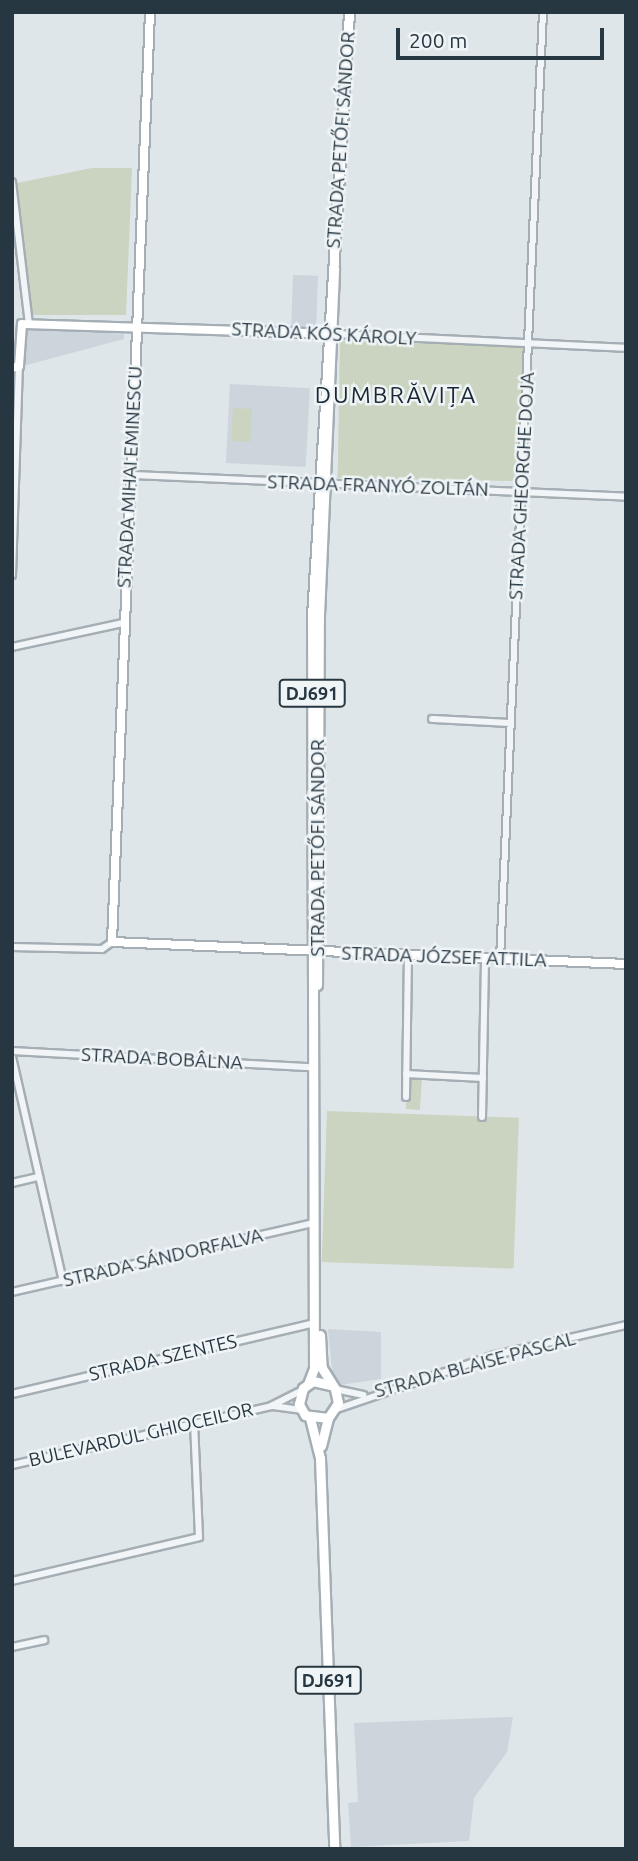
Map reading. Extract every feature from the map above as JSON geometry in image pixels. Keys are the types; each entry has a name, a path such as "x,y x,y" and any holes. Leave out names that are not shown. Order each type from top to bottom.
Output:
{"main road":[{"name":"STRADA PETŐFI SÁNDOR","path":"304,1388 314,1368 311,1067 323,483 349,12"},
{"name":"STRADA PETŐFI SÁNDOR","path":"314,951 320,1332 322,1368 333,1387"},
{"path":"304,1388 333,1387"},
{"name":"DJ691","path":"333,1387 336,1410"},
{"name":"DJ691","path":"301,1410 304,1388"},
{"path":"301,1410 310,1418 328,1418 336,1410"},
{"name":"DJ691","path":"310,1418 320,1458 334,1849"},
{"name":"DJ691","path":"320,1458 328,1418"}],"street":[{"name":"STRADA MIHAI EMINESCU","path":"112,942 150,12"},
{"name":"STRADA GHEORGHE DOJA","path":"500,959 543,12"},
{"path":"12,182 25,324 15,367 12,575"},
{"name":"STRADA KÓS KÁROLY","path":"25,324 138,324 626,348"},
{"name":"STRADA FRANYÓ ZOLTÁN","path":"131,475 626,497"},
{"path":"12,647 123,623"},
{"path":"432,719 511,723"},
{"name":"STRADA JÓZSEF ATTILA","path":"12,947 102,949 112,942 626,964"},
{"path":"406,1097 408,955"},
{"path":"482,1117 485,958"},
{"name":"STRADA BOBÂLNA","path":"12,1051 311,1067"},
{"path":"12,1057 63,1281"},
{"path":"406,1074 483,1078"},
{"path":"12,1183 38,1177"},
{"name":"STRADA SÁNDORFALVA","path":"12,1292 313,1223"},
{"name":"STRADA SZENTES","path":"12,1394 314,1323"},
{"name":"STRADA BLAISE PASCAL","path":"336,1410 364,1395 495,1355 626,1325"},
{"name":"STRADA BLAISE PASCAL","path":"333,1387 364,1395"},
{"name":"BULEVARDUL GHIOCEILOR","path":"12,1465 271,1406 304,1388"},
{"name":"BULEVARDUL GHIOCEILOR","path":"271,1406 301,1410"},
{"path":"12,1581 199,1536 194,1423"},
{"path":"12,1647 44,1640"}],"shaded area":[{"path":"293,275 318,276 316,329 291,328"},
{"path":"26,328 124,328 124,339 23,366"},
{"path":"230,384 310,388 306,467 226,463"},
{"path":"328,1329 381,1332 381,1379 340,1385 333,1380"},
{"path":"513,1717 507,1752 474,1798 469,1841 351,1847 348,1803 358,1802 354,1723"}],"green space":[{"path":"92,168 132,168 126,315 31,315 17,183"},
{"path":"340,341 529,344 527,481 338,478"},
{"path":"233,408 252,409 250,442 231,441"},
{"path":"408,1078 422,1079 420,1110 406,1109"},
{"path":"327,1111 519,1118 514,1269 322,1262"}],"district":[{"name":"DUMBRĂVIȚA","path":"396,395"}]}
